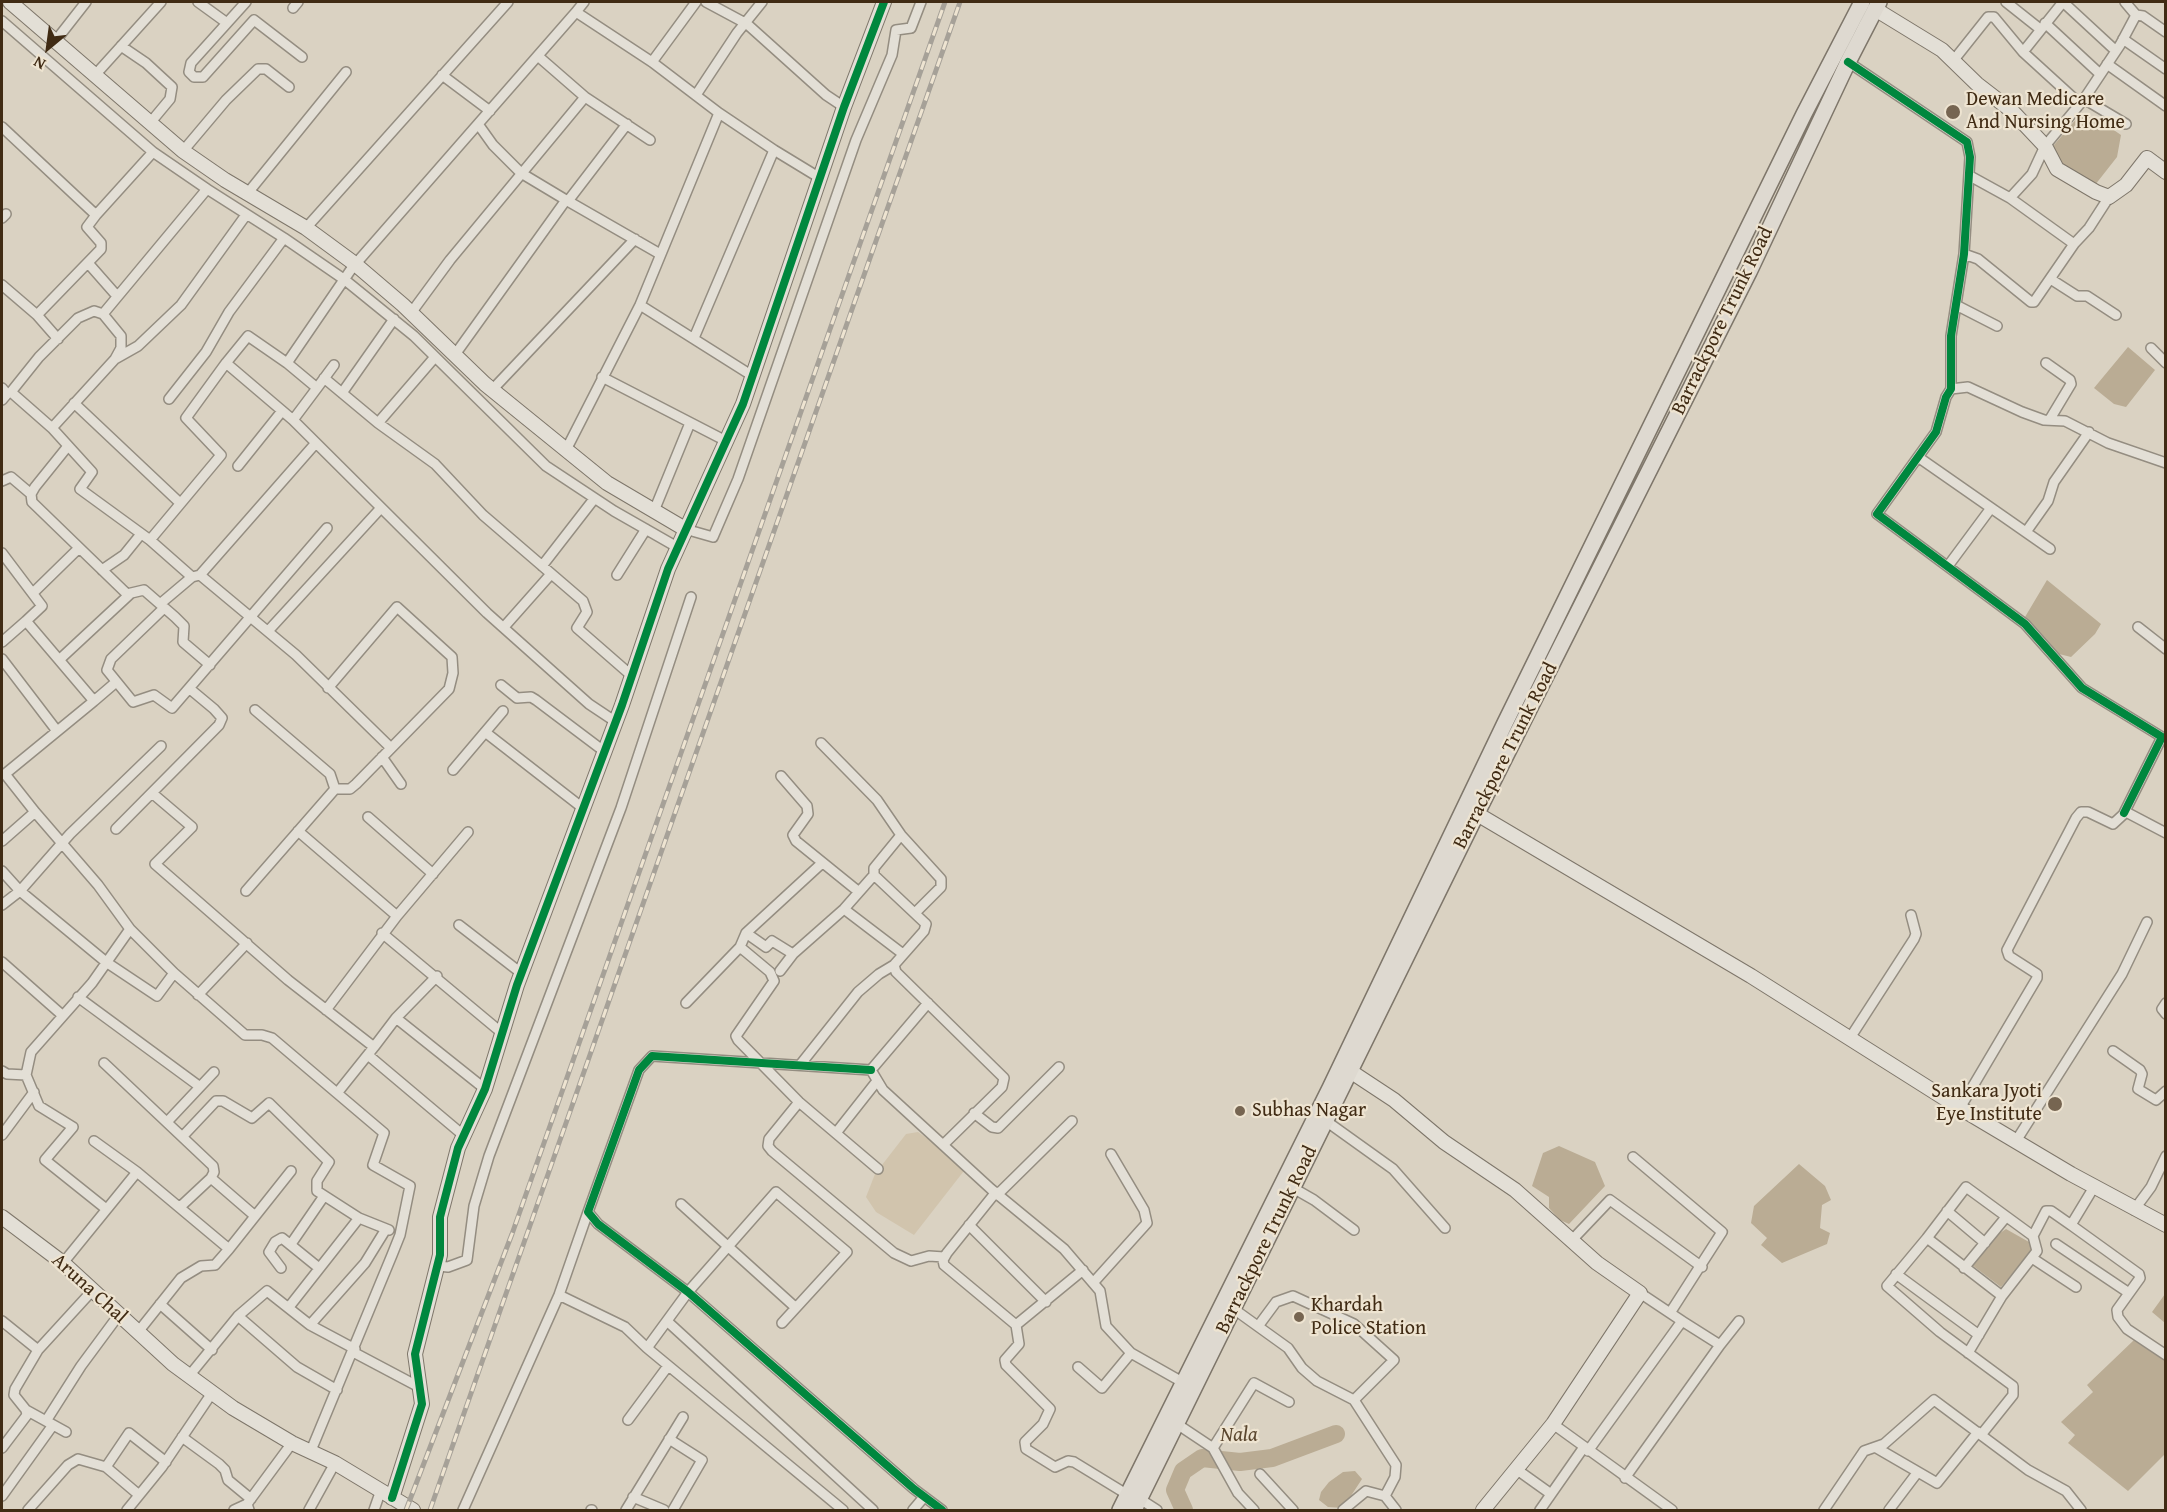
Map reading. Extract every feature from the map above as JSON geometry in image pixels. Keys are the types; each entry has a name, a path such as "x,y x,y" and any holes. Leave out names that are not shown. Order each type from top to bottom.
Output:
{"main road":[{"name":"Barrackpore Trunk Road","path":"1134,1502 1184,1383 1293,1188 1471,810 1749,272 1848,62 1872,4"},
{"name":"Barrackpore Trunk Road","path":"1120,1510 1134,1502 1177,1424 1229,1306 1471,810 1804,114 1872,4"}],"street":[{"path":"10,2 57,39 183,151 247,194 306,228 394,319 546,466 594,499 677,547"},
{"path":"57,39 86,2"},
{"path":"96,74 161,2"},
{"path":"198,2 227,23"},
{"path":"246,2 191,63 189,72 194,77 203,77 254,20 302,57"},
{"path":"306,228 508,2"},
{"path":"287,363 350,272 539,57 584,2"},
{"path":"652,62 696,2"},
{"path":"706,2 747,24 826,94 844,107"},
{"path":"696,95 737,33 747,24 762,2"},
{"path":"374,1510 387,1494 422,1404 415,1354 438,1266 442,1237 440,1217 458,1148 485,1089 521,973 616,722 677,547 743,404 844,107 884,2"},
{"path":"2,21 153,152 246,215 284,238 350,272 411,313 492,390 607,483 685,529 713,537 738,479 856,140 892,55 896,30 911,28 921,2"},
{"path":"2006,2 2042,26 2100,74"},
{"path":"2023,52 2063,2 2116,51"},
{"path":"2125,2 2136,15 2143,16 2165,29"},
{"path":"1872,4 1924,37 1977,84 2012,111 2045,146 2056,169 2109,197"},
{"path":"576,12 652,62 719,113 820,178"},
{"path":"2010,198 2032,174 2045,146 2082,101 2116,51 2136,15"},
{"path":"1953,61 1988,17 1994,17 2023,52 2082,101 2126,124"},
{"path":"2122,39 2166,69"},
{"path":"121,46 146,63 172,87 170,99 150,123"},
{"path":"539,57 585,97 650,140"},
{"path":"1848,62 1967,142 1970,176 1964,254 1951,336 1951,389 1946,397 1940,423 1877,514 2025,624 2082,688 2162,737 2124,813 2113,824 2088,812 2081,812 2076,818 2007,950 2009,956 2037,974 2037,978 1960,1108"},
{"path":"2107,64 2166,106"},
{"path":"183,151 226,100 258,69 266,69 289,87"},
{"path":"247,194 346,72"},
{"path":"442,75 490,111"},
{"path":"411,313 450,260 585,97"},
{"path":"566,450 640,304 719,113"},
{"path":"478,124 493,145 521,173 660,254"},
{"path":"454,356 567,200 627,124"},
{"path":"2,127 70,191 82,206 96,215"},
{"path":"694,338 774,150"},
{"path":"37,315 88,263 102,245 87,227 153,152"},
{"path":"1964,254 1978,259 2031,302 2034,302 2052,280 2074,244 2089,228 2109,197 2126,185 2147,158 2166,172"},
{"path":"1970,176 2010,198 2074,244"},
{"path":"103,314 207,189"},
{"path":"52,428 116,359 138,346 182,305 246,215"},
{"path":"169,399 206,352 229,312 284,238"},
{"path":"492,390 635,239"},
{"path":"88,263 117,296"},
{"path":"2052,280 2077,296 2088,296 2116,315"},
{"path":"2,285 37,315 58,339"},
{"path":"640,304 751,375"},
{"path":"1956,305 1997,326"},
{"path":"116,359 123,341 103,314 87,312 5,393 52,428 92,472 80,489 269,630 391,748"},
{"path":"342,393 394,319"},
{"path":"150,540 221,455 186,418 248,336 287,363 317,388"},
{"path":"2151,348 2166,363"},
{"path":"378,423 435,357"},
{"path":"226,363 293,420 380,509 504,627 589,704 616,722"},
{"path":"2046,363 2070,380 2072,384 2050,419"},
{"path":"293,420 334,364"},
{"path":"602,377 726,441"},
{"path":"324,378 378,423 435,464 483,515 587,606 587,612 577,628 632,676"},
{"path":"1951,389 1968,387 2022,412 2044,420 2065,421 2108,443 2166,463"},
{"path":"74,403 180,503"},
{"path":"238,466 282,411"},
{"path":"654,511 690,423"},
{"path":"2026,532 2049,499 2054,482 2089,432"},
{"path":"315,444 196,576 162,606 111,659 107,670 115,683 134,702 154,695 172,708 252,618 327,528"},
{"path":"31,494 68,446"},
{"path":"1918,457 2050,549"},
{"path":"2,481 11,477 31,494 32,502 130,594"},
{"path":"542,566 594,499"},
{"path":"1948,566 1991,508"},
{"path":"269,630 380,509"},
{"path":"617,575 646,530"},
{"path":"102,570 124,555 141,534"},
{"path":"34,592 79,548"},
{"path":"2,552 34,592 42,606 2,642"},
{"path":"504,627 551,574"},
{"path":"59,660 130,594 144,590 184,626 182,639 186,646 210,665"},
{"path":"438,1266 448,1267 467,1260 474,1206 489,1156 621,808 691,597"},
{"path":"246,891 336,789 350,789 450,689 453,673 452,657 397,607 328,688"},
{"path":"26,621 94,701"},
{"path":"2138,627 2166,649"},
{"path":"2,659 57,731"},
{"path":"115,683 57,731 3,771 130,929 174,973 246,1035 262,1035 272,1038 384,1133 373,1165 410,1186 400,1235 310,1453"},
{"path":"501,685 517,698 531,697 536,700 605,752"},
{"path":"116,829 219,725 222,718 190,689"},
{"path":"255,710 330,774 336,789"},
{"path":"453,770 503,711"},
{"path":"485,732 584,809"},
{"path":"820,742 878,800 901,835 941,879 943,884 915,913"},
{"path":"2,905 20,891 63,843 161,746"},
{"path":"382,757 401,784"},
{"path":"781,776 807,806 808,814 793,835 796,841 821,864 859,892"},
{"path":"152,793 192,827 155,864 288,980 326,1010 463,1135"},
{"path":"1471,810 1751,976 1960,1108 2094,1187 2166,1225"},
{"path":"2,841 35,812"},
{"path":"2124,813 2128,812 2166,833"},
{"path":"368,817 433,874"},
{"path":"298,831 397,915"},
{"path":"326,1010 382,933 468,832"},
{"path":"780,971 793,954 844,909 874,875 874,868 901,835"},
{"path":"686,1003 740,947 746,933 821,864"},
{"path":"2,871 20,891 106,962 157,996 174,973"},
{"path":"800,1065 858,992 879,974 894,965 924,931 926,924 874,875"},
{"path":"844,909 903,954"},
{"path":"1850,1038 1914,939 1916,934 1911,915"},
{"path":"2016,1141 2122,974 2147,922"},
{"path":"459,925 521,973"},
{"path":"105,1208 45,1160 73,1127 39,1106 26,1075 31,1052 78,997 130,929"},
{"path":"382,933 437,976 502,1033"},
{"path":"746,933 766,947 772,941 793,954"},
{"path":"198,994 247,943"},
{"path":"740,947 774,977 772,987 736,1036 760,1064 799,1102 878,1169"},
{"path":"2,962 62,1015"},
{"path":"894,965 896,972 1004,1078 1002,1087 943,1145"},
{"path":"338,1092 396,1018 437,976"},
{"path":"78,997 199,1086"},
{"path":"871,1070 928,1003"},
{"path":"2166,1003 2162,1009 2166,1014"},
{"path":"396,1018 485,1089"},
{"path":"2113,1051 2140,1070 2142,1074 2138,1089 2157,1100 2166,1091"},
{"path":"463,1510 559,1295 639,1070 647,1059 657,1055 871,1070"},
{"path":"104,1063 213,1166 214,1172 211,1178 180,1207"},
{"path":"974,1113 992,1127 998,1128 1059,1067"},
{"path":"871,1070 883,1090 997,1193 1064,1249 1100,1291 1106,1326 1131,1353 1184,1383"},
{"path":"2,1071 8,1074 26,1075"},
{"path":"167,1122 214,1071"},
{"path":"1350,1071 1394,1100 1444,1142 1515,1190 1597,1263 1720,1345"},
{"path":"836,1133 877,1081"},
{"path":"2,1135 33,1092"},
{"path":"183,1136 216,1101 223,1101 252,1119 269,1102 329,1162 317,1181 317,1191 359,1218 400,1235"},
{"path":"799,1102 769,1139 768,1146 771,1150 894,1253 911,1261 929,1256 944,1257"},
{"path":"1072,1121 997,1193 944,1257 944,1264 1016,1325 1019,1344 1005,1360 1006,1365 1050,1409 1049,1414 1025,1442 1025,1447 1055,1467 1068,1461 1074,1462 1134,1502 1157,1510"},
{"path":"1326,1121 1393,1169 1445,1228"},
{"path":"94,1141 137,1172 229,1249"},
{"path":"1093,1283 1147,1223 1144,1210 1111,1154"},
{"path":"1633,1156 1722,1231 1702,1267 1670,1313"},
{"path":"2134,1209 2154,1182 2166,1156"},
{"path":"138,1332 181,1278 201,1266 215,1265 291,1171"},
{"path":"63,1263 105,1208 137,1172"},
{"path":"211,1178 255,1216"},
{"path":"1875,1447 1935,1483 1938,1482 2013,1395 2014,1389 1888,1288 1896,1274 1967,1187 2034,1236"},
{"path":"2071,1225 2094,1187"},
{"path":"1293,1188 1314,1200 1354,1230"},
{"path":"647,1348 688,1292 776,1192 847,1252 782,1323"},
{"path":"291,1244 324,1196"},
{"path":"1572,1240 1611,1200 1702,1267"},
{"path":"681,1204 728,1249 795,1307"},
{"path":"1947,1211 1985,1243"},
{"path":"1968,1353 2002,1296 2037,1250 2034,1236 2047,1211 2071,1225 2139,1274 2140,1278 2117,1310 2120,1322 2166,1355"},
{"path":"588,1212 598,1224 688,1292 924,1497 942,1510"},
{"name":"Aruna Chal","path":"2,1217 63,1263 172,1364 212,1393 292,1443 335,1463 413,1510"},
{"path":"1964,1268 2007,1217"},
{"path":"289,1307 359,1218"},
{"path":"969,1225 1046,1302"},
{"path":"310,1325 365,1263 386,1229"},
{"path":"281,1268 269,1252 282,1238 319,1268"},
{"path":"1927,1238 2002,1296"},
{"path":"2056,1244 2129,1293"},
{"path":"2032,1258 2076,1287"},
{"path":"1016,1325 1083,1270"},
{"path":"1896,1274 1979,1335"},
{"path":"66,1432 27,1410 13,1393 38,1350 92,1291"},
{"path":"189,1376 238,1316 267,1291 310,1325 421,1388"},
{"path":"1483,1510 1553,1424 1640,1293"},
{"path":"559,1295 625,1326 668,1366 843,1510"},
{"path":"1259,1325 1276,1302 1293,1296 1354,1324 1394,1360 1354,1400"},
{"path":"160,1304 212,1350"},
{"path":"1229,1306 1259,1325 1288,1348 1302,1368 1317,1381 1354,1400 1396,1465 1395,1477 1385,1496"},
{"path":"2,1496 50,1423 81,1366 118,1316"},
{"path":"238,1316 297,1367 337,1390"},
{"path":"2,1321 38,1350"},
{"path":"1540,1510 1682,1321"},
{"path":"1625,1478 1739,1321"},
{"path":"668,1322 873,1510"},
{"path":"1078,1367 1099,1388 1102,1388 1131,1353"},
{"path":"628,1420 668,1366"},
{"path":"1213,1448 1254,1383 1289,1402"},
{"path":"127,1510 166,1462 212,1393"},
{"path":"1824,1510 1864,1451 1888,1441 1935,1400 2028,1470 2066,1491 2081,1510"},
{"path":"2,1448 25,1419 27,1410"},
{"path":"626,1510 683,1417"},
{"path":"1177,1424 1213,1448 1238,1493 1254,1510"},
{"path":"1553,1424 1625,1478 1659,1507 1672,1510"},
{"path":"106,1467 129,1433 166,1462"},
{"path":"182,1437 225,1470 228,1480 249,1505"},
{"path":"669,1439 702,1460 673,1510"},
{"path":"234,1510 249,1505 292,1443"},
{"path":"28,1510 68,1465 78,1459 106,1467 140,1495"},
{"path":"309,1510 335,1463"},
{"path":"1516,1469 1551,1494"},
{"path":"1889,1510 1917,1473"},
{"path":"1260,1474 1293,1510"},
{"path":"1343,1510 1366,1491 1385,1496 1396,1510"},
{"path":"633,1497 664,1510"},
{"path":"914,1510 924,1497"}],"shaded area":[{"path":"2078,117 2095,117 2121,135 2117,157 2095,185 2051,160 2054,145"},
{"path":"2128,347 2155,370 2126,407 2114,404 2094,388"},
{"path":"2047,580 2101,624 2095,634 2071,657 2059,654 2025,617"},
{"path":"918,1132 967,1167 914,1235 876,1212 866,1197 875,1174 906,1134"},
{"path":"1559,1146 1595,1162 1605,1186 1569,1224 1560,1220 1549,1208 1549,1197 1532,1186 1543,1153"},
{"path":"1799,1164 1825,1186 1831,1200 1822,1205 1820,1228 1830,1233 1827,1244 1782,1263 1761,1245 1767,1238 1751,1223 1754,1206"},
{"path":"2006,1229 2029,1242 2032,1251 2001,1287 1972,1265 1991,1239"},
{"path":"2165,1294 2165,1323 2152,1312"},
{"path":"2134,1340 2165,1360 2166,1453 2128,1491 2068,1443 2075,1435 2061,1422 2093,1392 2087,1385"},
{"path":"1355,1471 1362,1479 1343,1508 1328,1507 1319,1500 1321,1492 1329,1482 1343,1472"}],"waterway":[{"name":"Nala","path":"1184,1510 1175,1490 1183,1471 1202,1458 1240,1462 1272,1458 1336,1434"}],"railway":[{"path":"406,1510 512,1234 945,2"},
{"path":"430,1510 960,2"}],"cycle path":[{"path":"392,1498 422,1404 415,1354 440,1255 440,1217 458,1148 485,1089 517,985 622,705 668,569 743,404 844,107 884,2"},
{"path":"1848,62 1967,142 1970,157 1964,254 1951,336 1951,389 1946,397 1936,432 1877,514 2025,624 2082,688 2162,737 2124,813"},
{"path":"871,1070 652,1056 639,1070 588,1212 598,1224 688,1292 914,1489 942,1510"}],"place":[{"name":"Dewan Medicare And Nursing Home","path":"1953,112"},
{"name":"Sankara Jyoti Eye Institute","path":"2055,1104"},
{"name":"Subhas Nagar","path":"1240,1111"},
{"name":"Khardah Police Station","path":"1299,1317"}]}
